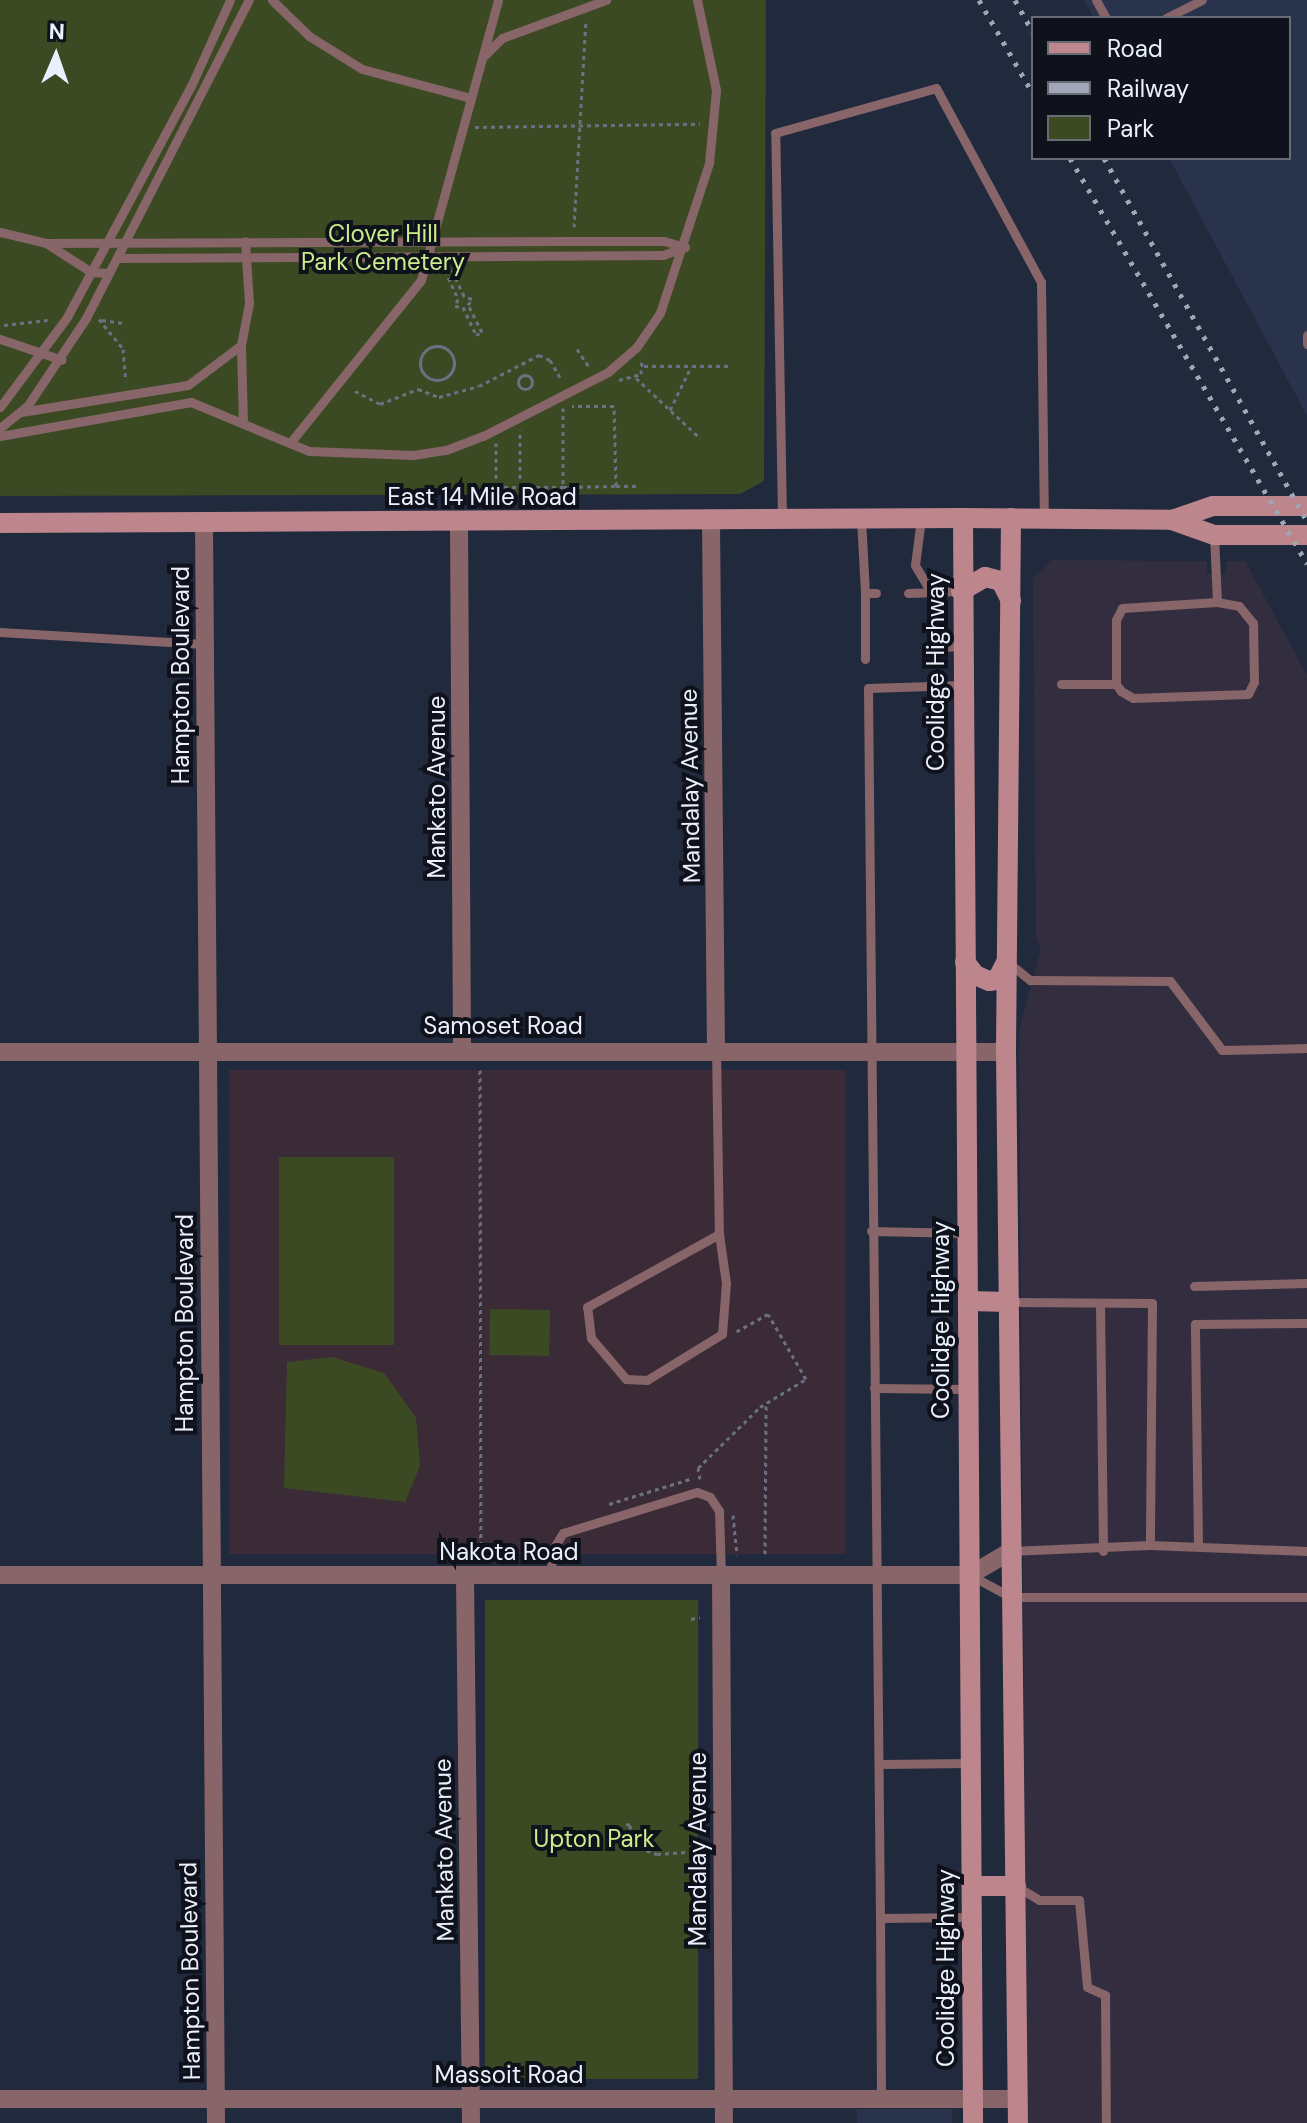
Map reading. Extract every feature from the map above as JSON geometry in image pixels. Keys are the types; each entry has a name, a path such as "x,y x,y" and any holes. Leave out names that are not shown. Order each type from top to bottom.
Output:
{"main road":[{"path":"1172,520 1213,506 1307,506"},
{"name":"East 14 Mile Road","path":"0,523 711,522 963,518 1172,520"},
{"name":"Coolidge Highway","path":"963,518 961,591 973,2123"},
{"path":"1011,518 1006,1052 1018,2123"},
{"path":"1172,520 1214,535 1307,535"},
{"path":"961,591 985,577 1001,581 1011,601"},
{"path":"965,962 975,975 989,981 997,980 1007,962"},
{"path":"968,1301 1010,1302"},
{"path":"972,1886 1016,1886"}],"street":[{"name":"Mandalay Avenue","path":"711,522 716,1049"},
{"name":"Hampton Boulevard","path":"204,523 216,2123"},
{"name":"Mankato Avenue","path":"459,523 462,1050"},
{"name":"Samoset Road","path":"0,1052 716,1049 1006,1052"},
{"path":"970,1575 1011,1551"},
{"name":"Nakota Road","path":"0,1575 970,1575"},
{"name":"Mankato Avenue","path":"465,1576 471,2123"},
{"name":"Mandalay Avenue","path":"721,1576 724,2123"},
{"name":"Massoit Road","path":"0,2099 1018,2099"}],"lane":[{"path":"0,407 45,351 91,272 191,86 230,0"},
{"path":"0,428 19,412 62,360 249,0"},
{"path":"272,0 309,36 362,69 471,98"},
{"path":"438,256 434,241 498,0"},
{"path":"483,58 502,38 606,0"},
{"path":"0,436 191,402 290,443 351,457 413,455 446,450 563,401 636,348 652,325 685,247 716,124 716,90 697,0"},
{"path":"1170,16 1202,0"},
{"path":"782,521 775,133 936,88 1041,282 1044,518"},
{"path":"0,232 46,243 664,241 685,247"},
{"path":"243,423 241,345 249,303 245,241"},
{"path":"46,243 91,272 109,273"},
{"path":"117,258 663,255 685,247"},
{"path":"290,443 438,256"},
{"path":"1307,335 1307,344"},
{"path":"0,339 45,351 62,360"},
{"path":"19,412 188,385 241,345"},
{"path":"188,385 191,402"},
{"path":"861,519 871,593 865,659"},
{"path":"921,519 915,565 931,592 931,604"},
{"path":"1214,535 1217,602"},
{"path":"908,593 961,591"},
{"path":"1061,684 1116,684 1133,698 1248,694 1254,682 1253,623 1239,606 1217,602 1122,608 1116,620 1116,684"},
{"path":"0,632 204,644"},
{"path":"931,636 931,648 962,646"},
{"path":"881,2100 868,688 962,685"},
{"path":"1007,962 1030,980 1170,981 1222,1050 1307,1048"},
{"path":"716,1049 719,1234 726,1283 722,1334 647,1380 626,1379 591,1338 587,1307 719,1234"},
{"path":"871,1231 967,1233"},
{"path":"1194,1286 1307,1283"},
{"path":"1010,1302 1152,1303 1150,1545"},
{"path":"1100,1303 1103,1551"},
{"path":"1198,1545 1195,1324 1307,1323"},
{"path":"874,1388 968,1389"},
{"path":"551,1575 556,1540 563,1533 697,1492 710,1497 719,1511 721,1576"},
{"path":"1011,1551 1103,1551 1150,1545 1307,1551"},
{"path":"970,1575 1011,1597 1307,1597"},
{"path":"880,1764 971,1763"},
{"path":"1016,1886 1039,1900 1079,1900 1087,1987 1105,1995 1106,2123"},
{"path":"880,1918 972,1917"}],"path":[{"path":"574,241 587,7"},
{"path":"464,127 716,124"},
{"path":"438,256 464,296 472,299 466,306 455,306 458,299 464,296"},
{"path":"438,256 458,299"},
{"path":"466,306 482,332 476,335 466,306"},
{"path":"102,320 123,323"},
{"path":"436,347 447,350 453,370 440,380 429,378 422,371 422,355 436,347"},
{"path":"577,349 596,378"},
{"path":"424,389 439,397 546,356 560,377"},
{"path":"517,366 522,377"},
{"path":"644,366 730,366"},
{"path":"670,410 691,367"},
{"path":"355,391 380,404 424,389 429,378"},
{"path":"636,378 700,438"},
{"path":"563,487 563,401 614,406 616,486"},
{"path":"520,418 520,487"},
{"path":"496,430 496,487 637,486"},
{"path":"480,1062 481,1555"},
{"path":"709,1483 697,1478 698,1468 766,1403 806,1379 768,1314 734,1333"},
{"path":"765,1554 766,1403"},
{"path":"732,1509 737,1555"},
{"path":"691,1619 700,1617"},
{"path":"626,1824 631,1825 624,1842 657,1854 702,1851"}],"shaded area":[{"path":"1084,0 1307,0 1307,416 1170,160 1291,160 1291,16 1093,16"},
{"path":"1051,560 1207,561 1207,574 1226,574 1226,561 1245,561 1307,675 1307,2123 1027,2123 1019,1031 1041,948 1036,939 1033,579"},
{"path":"229,1070 846,1070 846,1554 229,1554"},
{"path":"857,2109 952,2109 952,2123 857,2123"}],"green space":[{"name":"Clover Hill Park Cemetery","path":"0,0 766,0 764,481 740,494 0,496"},
{"path":"279,1157 394,1157 394,1345 279,1345"},
{"path":"490,1309 550,1310 549,1356 489,1355"},
{"path":"332,1357 384,1373 416,1418 420,1466 405,1502 284,1488 287,1362"},
{"name":"Upton Park","path":"485,1600 698,1600 698,2079 485,2079"}],"railway":[{"path":"979,0 1031,91"},
{"path":"1015,0 1031,28"},
{"path":"1071,160 1307,564"},
{"path":"1105,160 1307,521"}]}
